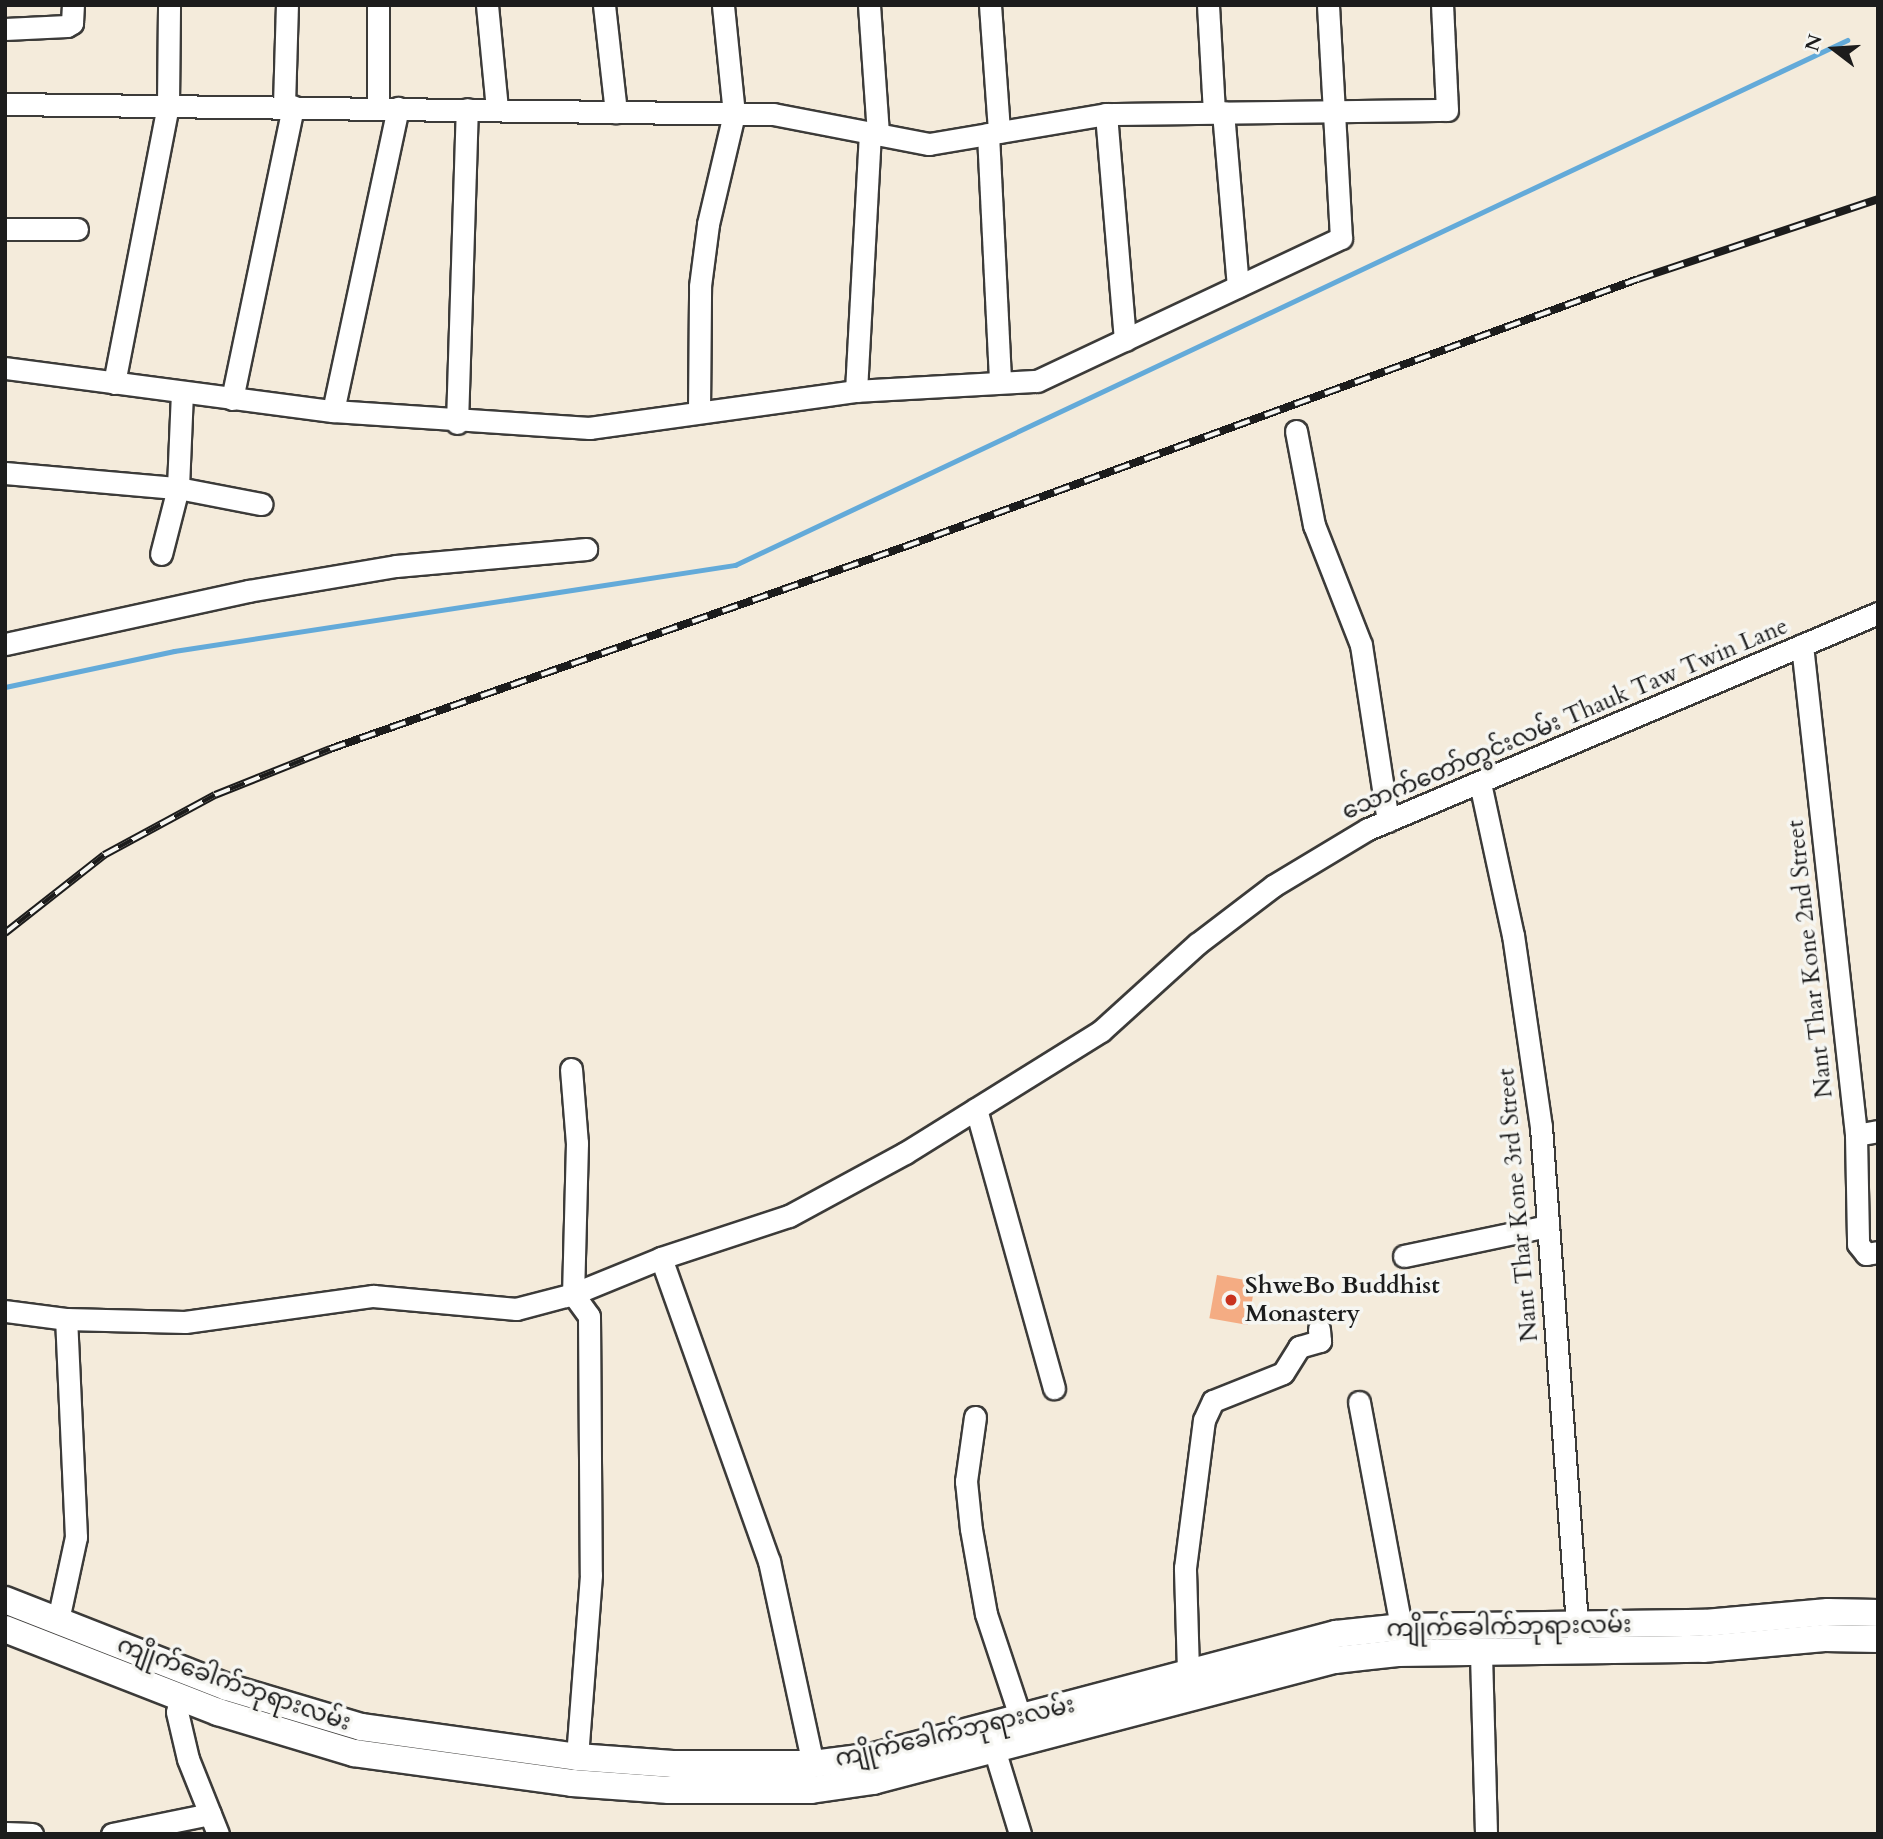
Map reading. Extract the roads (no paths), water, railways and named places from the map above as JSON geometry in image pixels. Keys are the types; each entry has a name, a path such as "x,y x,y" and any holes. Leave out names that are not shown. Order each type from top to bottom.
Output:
{"main road":[{"name":"ကျိုက်ခေါက်ဘုရားလမ်း","path":"5,1601 227,1686 361,1727 577,1757 673,1764 813,1765 874,1756 1336,1634 1401,1627 1703,1649 1825,1638 1878,1639"},
{"name":"ကျိုက်ခေါက်ဘုရားလမ်း","path":"5,1629 180,1698 354,1753 572,1783 669,1790 811,1790 873,1781 995,1752 1335,1660 1398,1653 1481,1654 1705,1623 1828,1612 1878,1613"}],"street":[{"path":"5,29 67,26 72,23 73,5"},
{"path":"114,383 168,104 169,5"},
{"path":"232,400 288,106 288,5"},
{"path":"333,411 368,231 388,107 378,5"},
{"path":"487,5 497,109"},
{"path":"604,5 616,112"},
{"path":"699,412 700,286 708,224 734,114 723,5"},
{"path":"856,391 874,135 869,5"},
{"path":"990,5 1000,382"},
{"path":"1208,5 1238,286"},
{"path":"5,368 232,400 333,411 457,423 589,428 856,391 1037,381 1341,237 1328,5"},
{"path":"5,104 168,104 773,114 929,144 1106,114 1447,110 1442,5"},
{"path":"457,423 467,109"},
{"path":"1106,114 1125,340"},
{"path":"5,229 77,229"},
{"path":"162,554 178,488 182,392"},
{"path":"1296,431 1314,525 1361,645 1388,821"},
{"path":"5,473 178,488 261,504"},
{"path":"5,645 248,591 396,566 586,549"},
{"name":"သောက်တော်တွင်းလမ်း Thauk Taw Twin Lane","path":"5,1311 66,1319 185,1322 373,1296 516,1309 573,1294 661,1258 789,1216 905,1153 1101,1031 1197,944 1273,886 1388,821 1878,613"},
{"name":"Nant Thar Kone 2nd Street","path":"1802,645 1856,1135 1858,1244 1866,1254 1878,1252"},
{"name":"Nant Thar Kone 3rd Street","path":"1480,783 1513,935 1541,1127 1578,1639"},
{"path":"571,1069 577,1143 573,1294 589,1316 590,1589 577,1757"},
{"path":"976,1109 1054,1388"},
{"path":"1856,1135 1878,1130"},
{"path":"1404,1256 1548,1226"},
{"path":"661,1258 769,1561 813,1765"},
{"path":"58,1620 76,1537 66,1319"},
{"path":"1188,1671 1185,1568 1204,1420 1213,1401 1283,1373 1299,1348 1320,1341 1319,1329"},
{"path":"1359,1402 1401,1627"},
{"path":"975,1417 966,1481 971,1529 986,1614 1021,1719"},
{"path":"1481,1654 1486,1834"},
{"path":"112,1834 214,1824 188,1759 177,1712 180,1698"},
{"path":"995,1752 1020,1834"},
{"path":"5,1832 32,1834"}],"waterway":[{"path":"5,687 174,651 735,565 1847,40"}],"railway":[{"path":"5,933 104,855 215,795 330,749 904,547 1638,279 1878,199"}],"place":[{"name":"ShweBo Buddhist Monastery","path":"1231,1300"}]}
